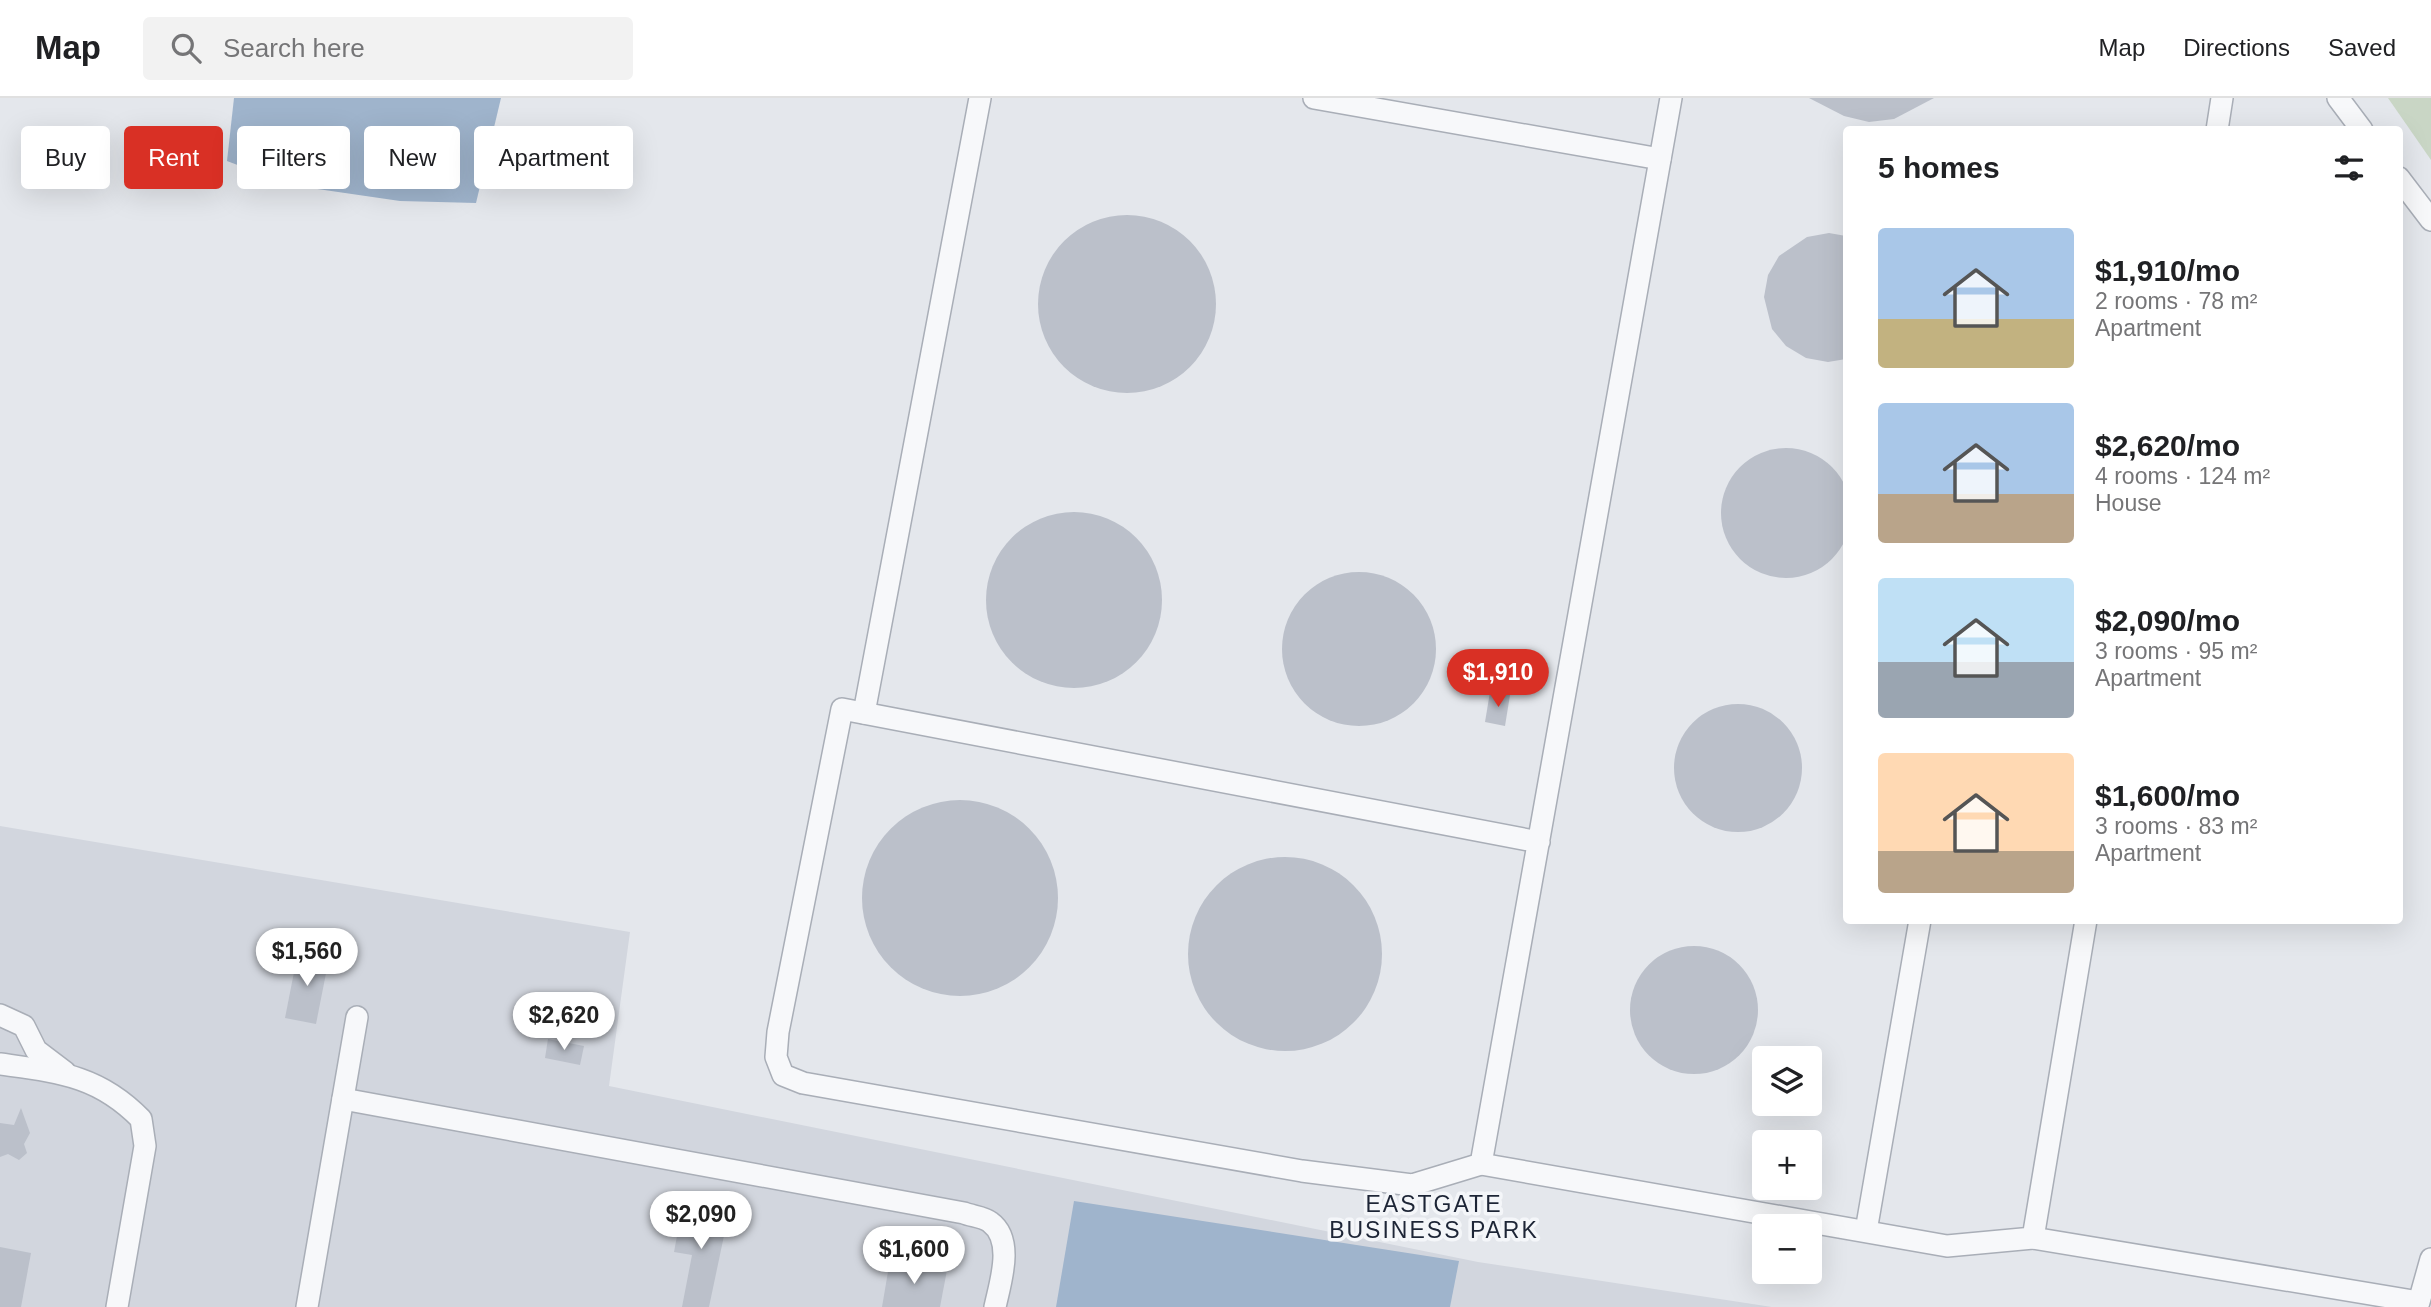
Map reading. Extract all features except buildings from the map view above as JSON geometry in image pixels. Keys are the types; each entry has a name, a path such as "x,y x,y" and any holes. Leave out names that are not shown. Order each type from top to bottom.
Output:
{"lane":[{"path":"863,713 980,98"},
{"path":"1314,98 1660,159"},
{"path":"1482,1164 1671,98"},
{"path":"2218,126 2222,98"},
{"path":"2338,98 2359,126"},
{"path":"2403,183 2431,220"},
{"path":"1539,842 842,709 778,1032 776,1056 783,1075 803,1083 1302,1171 1412,1185 1482,1164 1947,1246 2033,1238 2419,1302 2431,1259"},
{"path":"1866,1231 1919,924"},
{"path":"2033,1238 2085,924"},
{"path":"0,1015 24,1026 36,1050 67,1073"},
{"path":"307,1307 357,1017"},
{"path":"0,1064 67,1073 103,1086 141,1119 145,1146 117,1307"},
{"path":"343,1099 964,1213 991,1222 1002,1239 1004,1260 995,1307"}],"shaded area":[{"path":"0,826 630,932 609,1086 1478,1262 1772,1307 0,1307"}],"green space":[{"path":"2388,98 2431,98 2431,160"}],"water":[{"path":"234,98 501,98 494,126 474,126 474,189 479,189 476,203 400,201 318,189 350,189 350,126 237,126 237,165 227,161"},
{"path":"1074,1201 1459,1261 1450,1307 1056,1307"}],"district":[{"name":"EASTGATE BUSINESS PARK","path":"1434,1217"}]}
